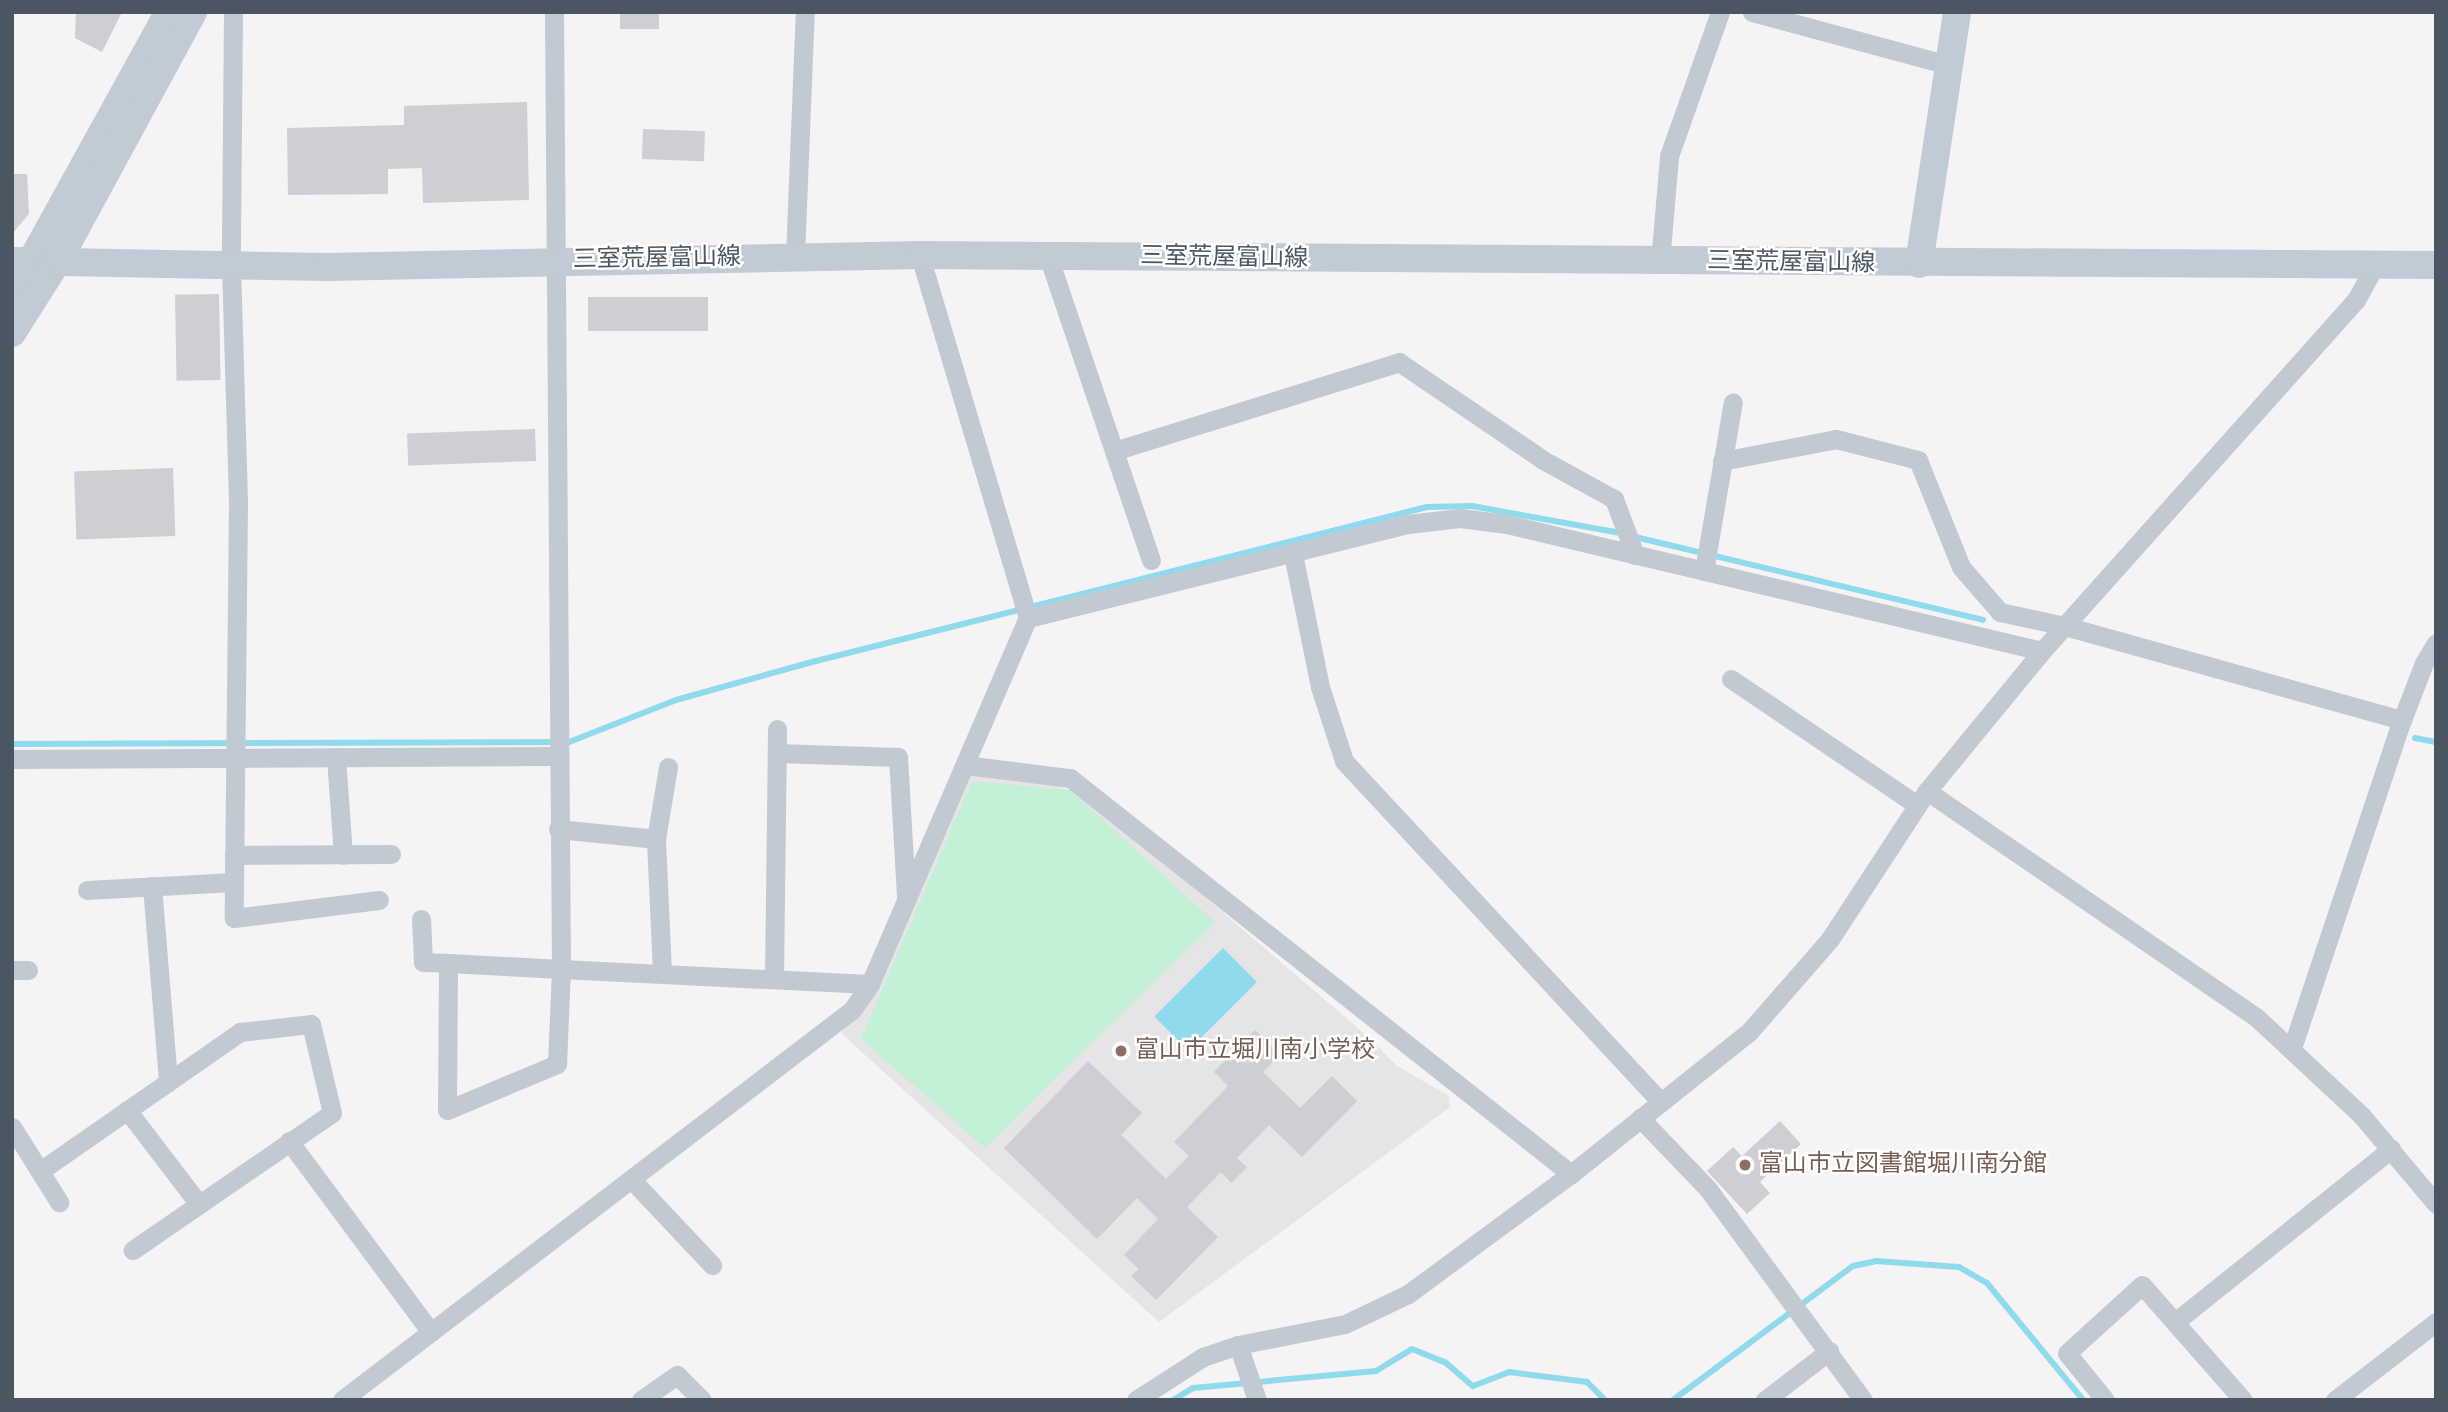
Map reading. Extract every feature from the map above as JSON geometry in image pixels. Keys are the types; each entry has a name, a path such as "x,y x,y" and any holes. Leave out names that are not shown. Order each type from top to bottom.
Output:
{"main road":[{"path":"12,333 36,260 169,12"},
{"path":"12,296 193,12"},
{"path":"1919,264 1957,12"},
{"name":"三室荒屋富山線","path":"36,260 231,265 920,255 1919,264 2374,267 2436,265"}],"street":[{"path":"233,12 231,265 238,503 233,758 234,918 379,900"},
{"path":"448,963 447,1110 557,1064 561,969 556,756 554,12"},
{"path":"795,256 805,12"},
{"path":"1660,262 1669,156 1720,12"},
{"path":"1752,12 1949,65"},
{"path":"342,1400 852,1010 870,984 1028,618 920,255"},
{"path":"1048,256 1151,560"},
{"path":"1136,1400 1203,1357 1238,1345 1345,1324 1409,1294 1571,1174 1749,1032 1812,960 1922,798 2042,651 2356,300 2374,267"},
{"path":"1114,451 1399,362 1543,460 1614,499 1635,555"},
{"path":"1704,571 1732,402"},
{"path":"1722,461 1836,439 1918,460 1961,567 2000,612 2065,626 2402,720"},
{"path":"1028,618 1408,524 1460,518 1635,555 2042,651"},
{"path":"1293,554 1320,687 1344,761 1660,1101"},
{"path":"2292,1048 2402,720 2424,663 2436,643"},
{"path":"1731,679 1922,798 2256,1017 2292,1048 2391,1149 2436,1204"},
{"path":"774,979 777,729"},
{"path":"776,753 898,757 906,902"},
{"path":"12,759 556,756"},
{"path":"336,757 343,855"},
{"path":"965,765 1070,778 1571,1174"},
{"path":"662,973 656,839 668,767"},
{"path":"558,829 656,839"},
{"path":"234,855 391,854"},
{"path":"87,890 234,882"},
{"path":"152,886 168,1082"},
{"path":"421,919 423,962 870,984"},
{"path":"40,1171 240,1032 311,1024 332,1113 133,1250"},
{"path":"127,1110 198,1203"},
{"path":"1640,1118 1708,1189 1863,1400"},
{"path":"12,1126 59,1202"},
{"path":"289,1142 431,1332"},
{"path":"2175,1322 2391,1149"},
{"path":"632,1180 712,1265"},
{"path":"2105,1400 2067,1353 2142,1285 2243,1400"},
{"path":"2335,1400 2436,1322"},
{"path":"1238,1345 1257,1400"},
{"path":"1765,1400 1829,1351"},
{"path":"640,1400 677,1375 702,1400"}],"shaded area":[{"name":"富山市立堀川南小学校","path":"974,770 1058,785 1109,815 1365,1034 1397,1066 1449,1096 1450,1107 1159,1322 842,1034 843,1027 864,1010 965,777"}],"green space":[{"path":"972,781 1070,790 1215,922 985,1148 861,1039"}],"water":[{"path":"1223,948 1257,982 1188,1051 1154,1017"}],"building":[{"path":"76,12 122,12 102,52 75,38"},
{"path":"620,12 659,12 659,29 620,29"},
{"path":"527,102 529,200 423,203 422,168 388,169 388,194 288,195 287,128 404,125 404,106"},
{"path":"643,129 705,131 704,161 642,159"},
{"path":"12,174 27,174 29,214 12,234"},
{"path":"219,294 221,380 177,381 175,295"},
{"path":"588,297 708,297 708,331 588,331"},
{"path":"535,429 536,461 408,465 407,433"},
{"path":"173,468 175,536 76,539 74,471"},
{"path":"1255,1030 1280,1055 1263,1072 1300,1108 1332,1076 1357,1101 1302,1157 1269,1125 1237,1158 1247,1167 1231,1183 1221,1172 1187,1207 1218,1237 1156,1300 1131,1276 1139,1269 1124,1255 1158,1219 1137,1198 1097,1239 1004,1148 1088,1061 1142,1113 1121,1135 1166,1179 1189,1156 1174,1142 1228,1086 1214,1072"},
{"name":"富山市立図書館堀川南分館","path":"1780,1121 1801,1144 1760,1182 1770,1193 1747,1214 1707,1171 1733,1147 1742,1156"}],"waterway":[{"path":"12,744 569,742 676,700 816,661 1427,507 1472,506 1621,533"},
{"path":"1631,536 1983,620"},
{"path":"2415,738 2436,742"},
{"path":"1673,1400 1853,1266 1876,1261 1959,1267 1987,1283 2083,1400"},
{"path":"1173,1400 1193,1388 1376,1371 1412,1349 1445,1362 1473,1386 1509,1372 1587,1382 1605,1400"}],"place":[{"name":"富山市立堀川南小学校","path":"1121,1051"},
{"name":"富山市立図書館堀川南分館","path":"1745,1165"}]}
